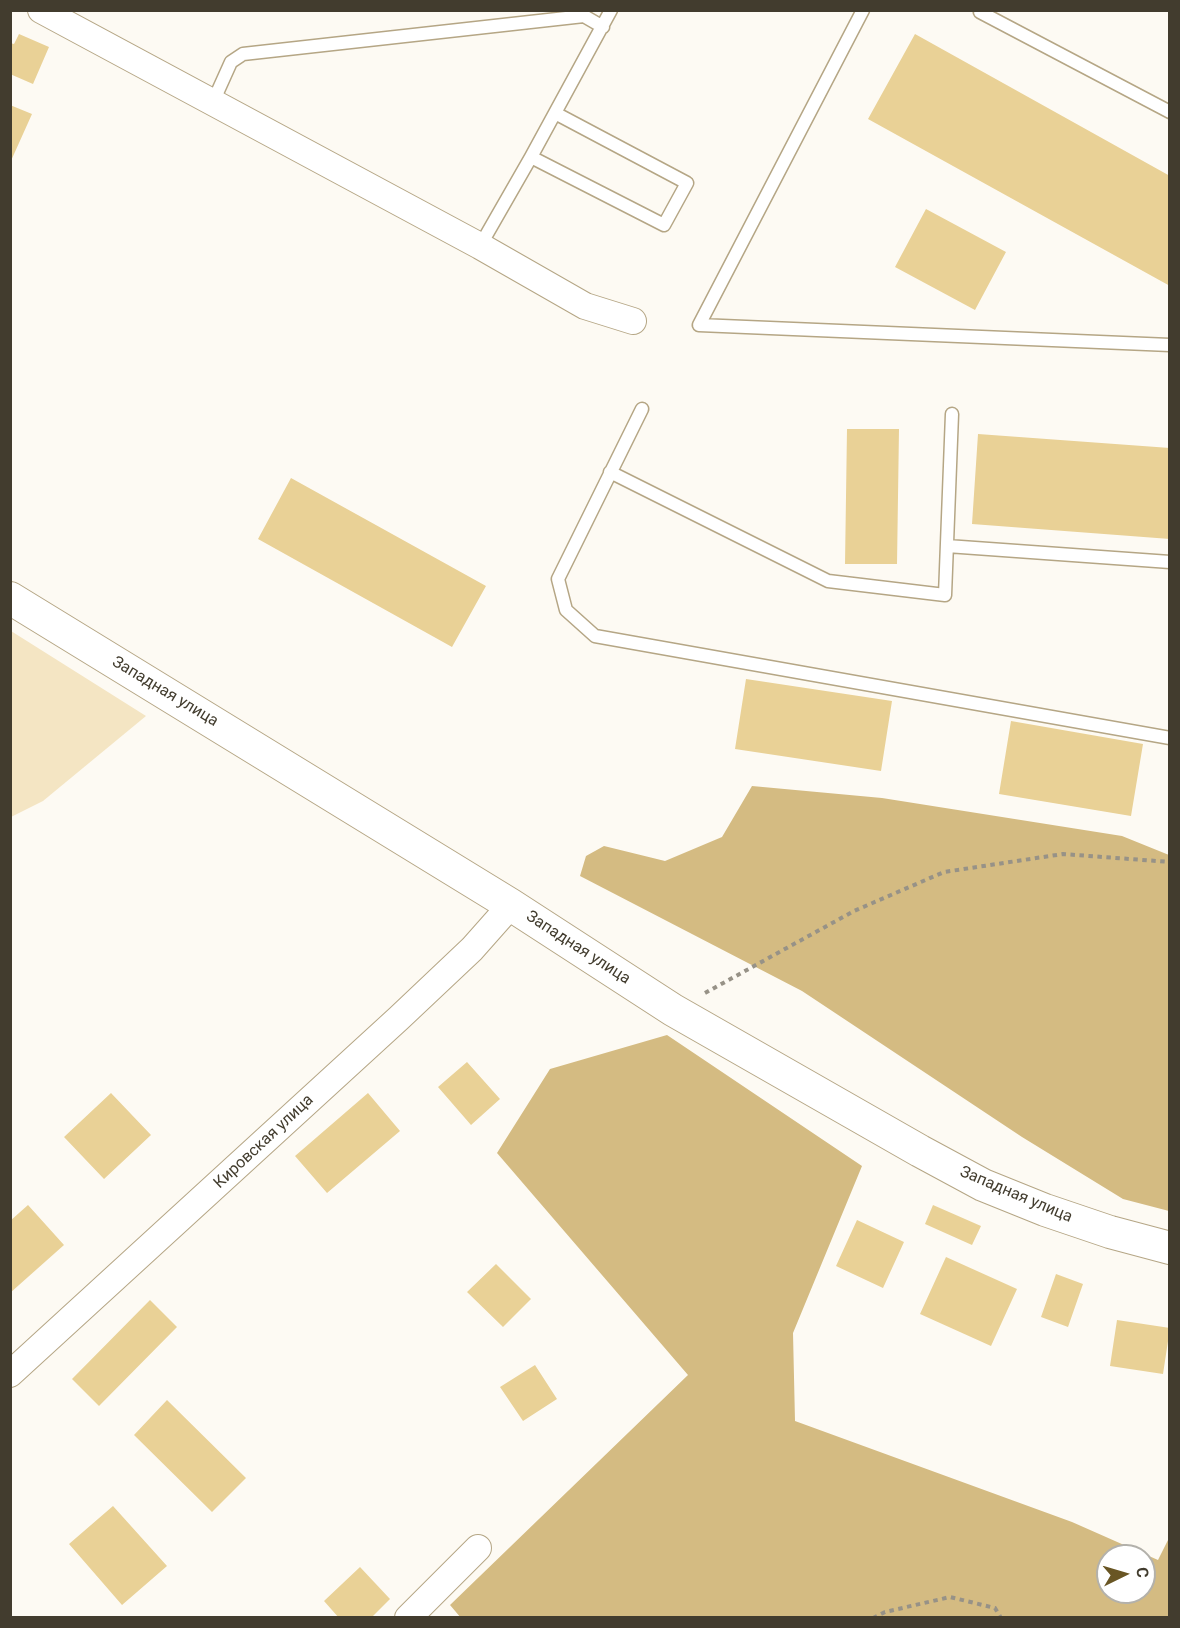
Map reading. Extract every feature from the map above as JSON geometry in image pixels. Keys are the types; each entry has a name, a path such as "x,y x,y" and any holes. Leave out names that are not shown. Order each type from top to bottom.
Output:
{"street":[{"path":"41,10 70,17 213,102 480,246 585,306 633,321"},
{"name":"Западная улица","path":"10,598 511,904 673,1010 983,1185 1045,1210 1110,1232 1170,1248"},
{"name":"Кировская улица","path":"10,1374 399,1018 472,948 511,904"},
{"path":"408,1617 478,1548"}],"lane":[{"path":"480,246 611,10"},
{"path":"863,10 699,324 1170,345"},
{"path":"980,12 1170,112"},
{"path":"213,102 231,62 243,54 584,16 603,27"},
{"path":"531,157 664,225 687,183 555,113"},
{"path":"642,410 558,579 567,610 596,636 1170,738"},
{"path":"610,472 828,581 945,595 952,414"},
{"path":"947,546 1170,562"}],"path":[{"path":"673,1010 854,911 944,872 1064,854 1170,862"},
{"path":"873,1617 885,1612 950,1598 995,1608 1001,1617"}],"shaded area":[{"path":"11,631 146,716 43,801 11,817"},
{"path":"752,786 882,798 1122,836 1169,855 1169,1211 1123,1199 1022,1137 802,991 580,876 586,856 604,846 665,861 722,837"},
{"path":"667,1035 862,1166 793,1333 795,1421 1072,1522 1122,1544 1096,1544 1096,1604 1156,1604 1156,1559 1158,1560 1169,1538 1169,1617 461,1618 450,1605 688,1375 497,1153 550,1069"}],"building":[{"path":"19,34 49,47 33,84 10,74 10,43 14,44"},
{"path":"915,34 1170,176 1170,286 868,119"},
{"path":"10,105 32,114 10,163"},
{"path":"926,209 1006,252 975,310 895,267"},
{"path":"847,429 899,429 897,564 845,564"},
{"path":"978,434 1170,448 1170,539 972,524"},
{"path":"291,478 486,586 452,647 258,539"},
{"path":"746,679 892,701 881,771 735,749"},
{"path":"1011,721 1143,744 1131,816 999,794"},
{"path":"467,1062 500,1099 471,1125 438,1087"},
{"path":"111,1093 151,1135 104,1179 64,1137"},
{"path":"368,1093 400,1131 327,1193 295,1156"},
{"path":"28,1205 64,1245 10,1293 10,1221"},
{"path":"933,1205 981,1226 972,1245 925,1224"},
{"path":"857,1220 904,1242 883,1288 836,1266"},
{"path":"946,1257 1017,1289 991,1346 920,1314"},
{"path":"496,1264 531,1299 503,1327 467,1292"},
{"path":"1056,1274 1083,1284 1068,1327 1041,1317"},
{"path":"150,1300 177,1327 99,1406 72,1379"},
{"path":"1117,1320 1170,1328 1163,1374 1110,1366"},
{"path":"535,1365 557,1399 523,1421 500,1387"},
{"path":"167,1400 246,1478 212,1512 134,1435"},
{"path":"113,1506 167,1566 122,1605 69,1544"},
{"path":"360,1567 390,1599 371,1618 339,1618 324,1601"}]}
